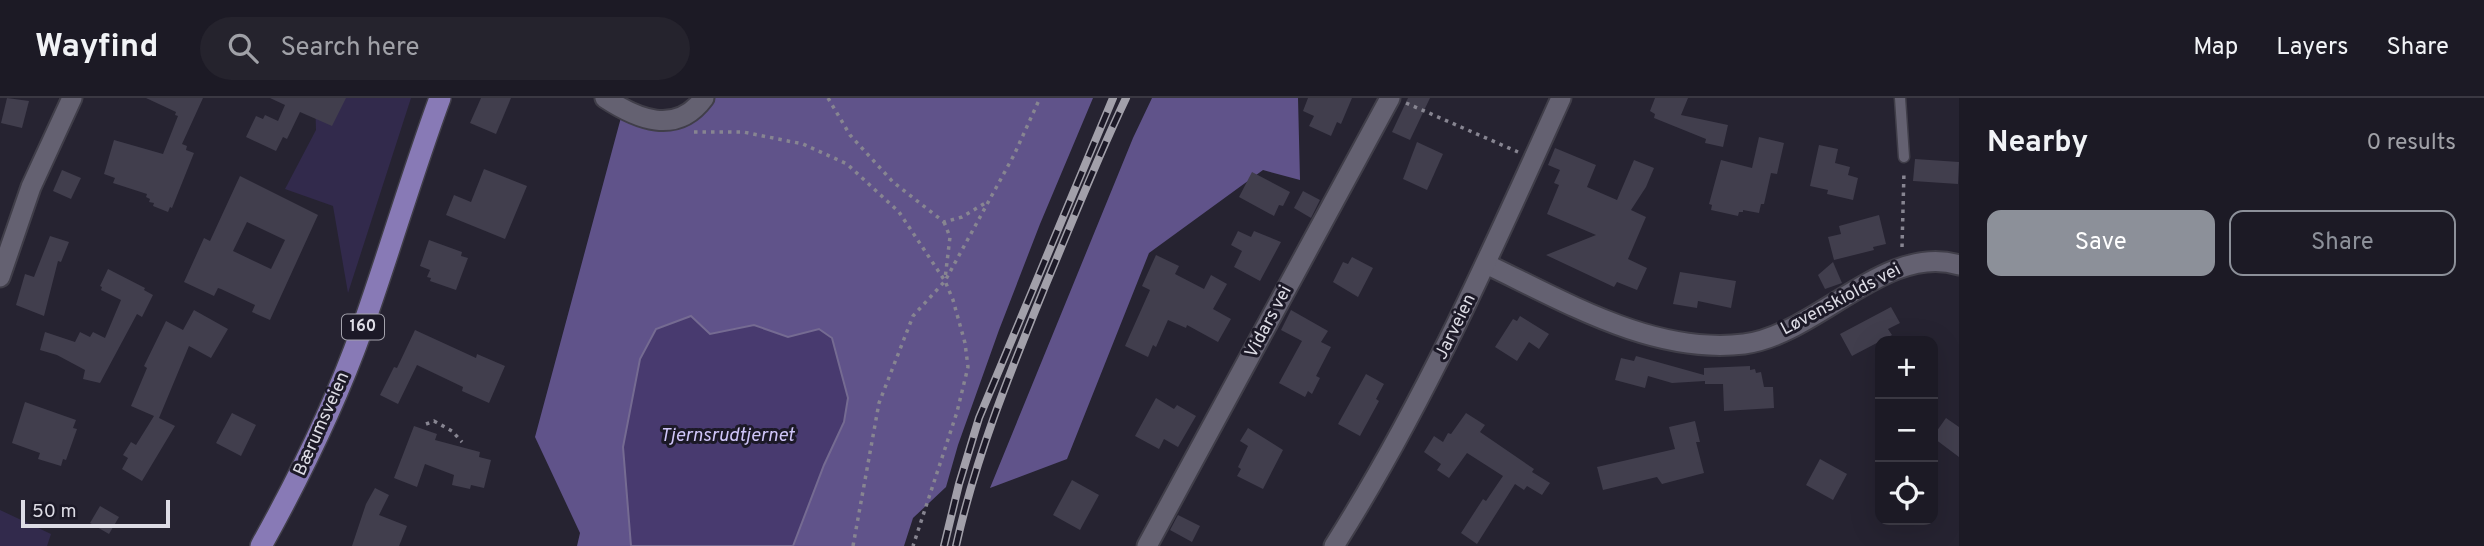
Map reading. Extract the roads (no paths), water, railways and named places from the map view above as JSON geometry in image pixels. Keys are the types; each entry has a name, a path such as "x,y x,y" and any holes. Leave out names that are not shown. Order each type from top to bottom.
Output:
{"main road":[{"name":"Bærumsveien","path":"261,546 301,473 341,384 362,330 440,98"}],"street":[{"path":"0,276 31,187 72,98"},
{"path":"605,98 623,110 649,121 672,120 697,107 704,98"},
{"name":"Vidars vei","path":"1147,546 1393,98"},
{"name":"Jarveien","path":"1334,546 1372,486 1424,392 1486,264 1561,98"},
{"name":"Løvenskiolds vei","path":"1486,264 1623,326 1667,340 1715,346 1746,344 1778,334 1900,267 1926,260 1959,265"}],"lane":[{"path":"1900,98 1904,158"}],"water":[{"name":"Tjernsrudtjernet","path":"691,316 710,334 754,325 788,337 819,329 832,338 848,398 844,422 824,465 793,546 631,546 623,447 640,359 656,329"}],"railway":[{"path":"944,546 979,418 1113,98"},
{"path":"956,546 984,446 1007,381 1126,98"}]}
